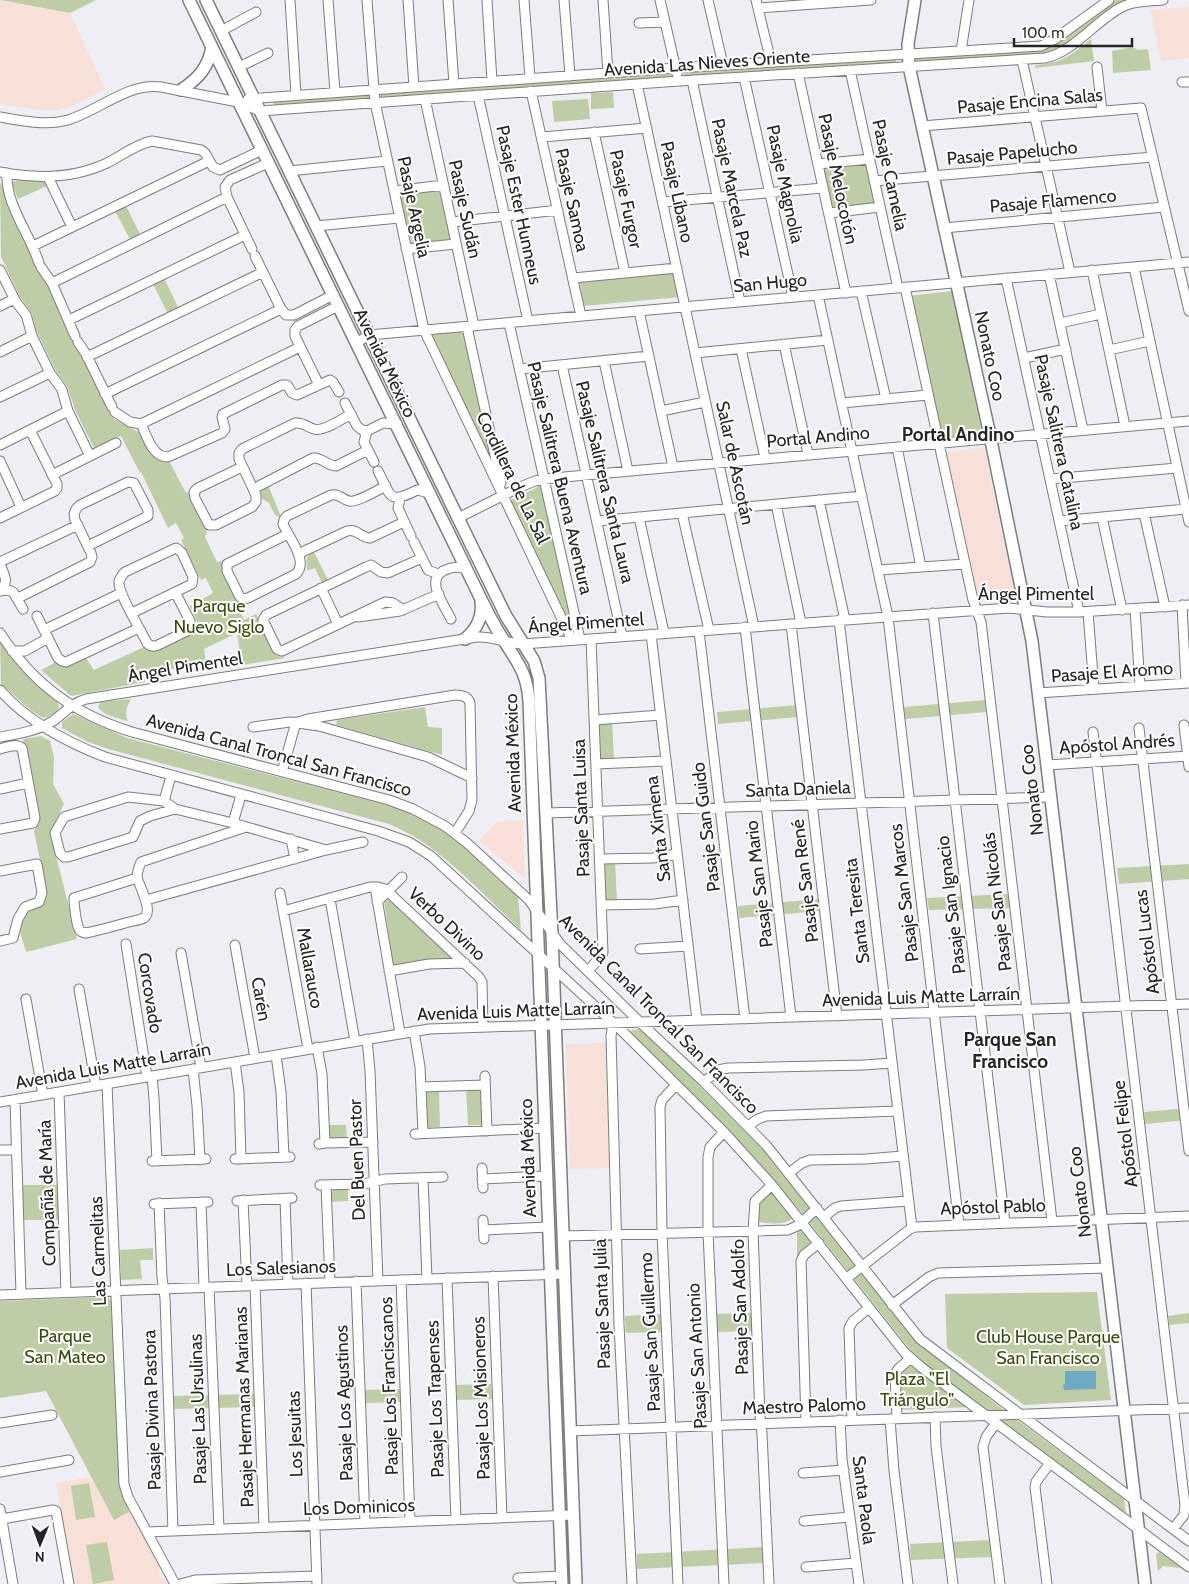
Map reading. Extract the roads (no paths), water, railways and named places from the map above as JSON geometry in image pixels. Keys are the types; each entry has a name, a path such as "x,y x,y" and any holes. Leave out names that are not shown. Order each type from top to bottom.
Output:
{"main road":[{"name":"Avenida México","path":"189,0 466,569 503,640 523,670 528,688 561,1580"},
{"name":"Avenida México","path":"206,0 506,616 534,662 540,684 552,934 576,1584"},
{"name":"Nonato Coo","path":"915,0 908,54 909,66 1032,641 1145,1584"},
{"path":"180,90 194,81 203,72 212,47"},
{"path":"465,639 474,630 480,618 481,599"}],"street":[{"path":"290,0 296,95"},
{"path":"328,0 335,92"},
{"name":"Pasaje Argelia","path":"367,0 375,102 424,330"},
{"path":"408,0 414,87"},
{"path":"448,0 454,84"},
{"path":"487,0 492,81"},
{"path":"524,0 530,78"},
{"path":"564,0 570,76"},
{"path":"603,0 608,73"},
{"path":"660,0 679,81"},
{"path":"708,0 723,65"},
{"path":"771,62 757,4 871,0"},
{"path":"961,51 969,0"},
{"name":"Avenida Las Nieves Oriente","path":"238,102 254,98 530,78 1046,44 1056,39 1109,0"},
{"name":"Avenida Las Nieves Oriente","path":"0,117 36,122 58,122 76,117 136,88 155,86 238,102 260,111 692,80 1045,58 1060,54 1115,11 1138,2 1163,0"},
{"path":"221,31 256,12"},
{"path":"639,23 665,22"},
{"path":"239,67 268,53"},
{"path":"1022,60 1070,272"},
{"path":"1098,67 1102,111"},
{"name":"Pasaje Camelia","path":"850,70 880,208 939,443"},
{"name":"Pasaje Melocotón","path":"798,73 846,292"},
{"name":"Pasaje Magnolia","path":"744,77 793,297"},
{"name":"Pasaje Marcela Paz","path":"692,80 740,302"},
{"name":"Pasaje Líbano","path":"637,84 685,307"},
{"name":"Pasaje Samoa","path":"532,92 581,316"},
{"name":"Pasaje Ester Hunneus","path":"478,95 528,321"},
{"name":"Pasaje Sudán","path":"425,99 452,222 504,496"},
{"name":"Pasaje Encina Salas","path":"922,126 1141,108 1153,158"},
{"path":"542,137 647,128"},
{"name":"Pasaje Furgor","path":"594,132 625,273"},
{"path":"262,150 223,170 215,169 205,153 199,149 152,141 93,168 69,175 48,177 4,173 8,192 40,265 52,283 76,339 114,410 130,422 141,424 300,347"},
{"path":"1153,158 1189,311"},
{"name":"Pasaje Papelucho","path":"874,181 1153,158"},
{"path":"818,164 870,159"},
{"path":"33,246 209,161"},
{"path":"289,171 387,161"},
{"path":"268,162 228,182 225,189 227,198 253,253 281,309 286,315 292,316 333,295"},
{"path":"48,177 72,227"},
{"path":"394,190 444,185"},
{"path":"663,202 823,188"},
{"path":"52,283 227,198"},
{"name":"Pasaje Flamenco","path":"944,228 1164,207"},
{"path":"829,213 880,208"},
{"path":"452,222 558,210"},
{"path":"316,226 400,218"},
{"path":"69,320 245,235"},
{"path":"406,248 456,244"},
{"name":"San Hugo","path":"356,343 369,335 1189,262"},
{"path":"1134,267 1189,522"},
{"path":"573,278 677,268"},
{"path":"0,270 14,299 26,317 32,336 50,373 61,389 68,411 90,456"},
{"path":"1092,270 1125,426"},
{"path":"87,357 263,272"},
{"path":"1049,274 1083,430"},
{"name":"Pasaje Salitrera Catalina","path":"1006,278 1060,521 1084,612 1094,689"},
{"path":"861,291 886,399"},
{"name":"Pasaje San Marcos","path":"818,295 888,617 959,1225"},
{"path":"0,306 14,299"},
{"path":"319,385 294,334 296,328 338,306"},
{"name":"Salar de Ascotán","path":"685,307 729,508 750,627"},
{"path":"105,394 281,309"},
{"path":"639,311 673,467"},
{"path":"1060,323 1101,314"},
{"name":"Pasaje Salitrera Buena Aventura","path":"509,323 544,479 576,640"},
{"name":"Cordillera de La Sal","path":"424,330 576,640"},
{"path":"0,352 32,336"},
{"path":"695,353 828,340"},
{"path":"1109,350 1150,341"},
{"path":"784,344 808,454"},
{"path":"742,349 765,458"},
{"path":"1024,358 1066,349"},
{"path":"520,369 649,356"},
{"path":"604,361 628,471"},
{"name":"Pasaje Salitrera Santa Laura","path":"562,365 622,636"},
{"path":"0,398 50,373"},
{"path":"141,424 156,454 161,457 168,457 222,433 225,429 223,414 282,385 288,385 293,394 297,395 329,380 332,381 339,392"},
{"path":"842,403 928,395"},
{"path":"345,402 359,428 367,431 383,423 397,424"},
{"path":"661,411 706,402"},
{"path":"383,423 387,405"},
{"path":"0,445 68,411"},
{"path":"242,467 198,488 194,492 207,524 210,526 216,525 252,507 256,500 238,456 242,449 295,423 301,422 313,429 320,430 351,414"},
{"name":"Portal Andino","path":"458,518 528,484 544,479 1189,421"},
{"path":"0,518 56,490 57,486 52,474 30,430"},
{"path":"367,431 364,442 374,462"},
{"path":"52,474 116,443"},
{"name":"Pasaje San Nicolás","path":"939,443 965,564 980,622 1052,1222"},
{"path":"896,447 921,567"},
{"path":"253,489 313,458 318,458 330,465 336,466 368,450"},
{"path":"0,461 21,507"},
{"path":"1051,479 1177,468"},
{"path":"378,471 391,496 400,498 417,490 430,493"},
{"path":"417,490 421,474"},
{"path":"18,598 89,563 92,555 78,525 74,514 76,509 80,505 128,482 135,484 148,510 148,516 88,546"},
{"path":"288,534 227,564 227,571 239,596 248,598 296,574 301,567 298,554 288,534 283,524 287,516 331,495 338,494 346,500 353,502 386,486"},
{"path":"597,521 862,496"},
{"path":"400,498 398,508 428,570 438,574 453,567 466,569"},
{"name":"Santa Teresita","path":"819,500 842,620 861,803 912,1228"},
{"path":"776,504 801,623"},
{"path":"1060,521 1186,509"},
{"path":"682,513 709,630"},
{"path":"1144,513 1165,607"},
{"path":"639,517 664,633"},
{"path":"1102,517 1122,610"},
{"path":"298,554 347,531 355,530 365,538 370,538 404,522"},
{"path":"0,591 5,586 6,579 0,563 78,525"},
{"path":"132,613 176,592 191,585 194,580 181,551 176,548 123,574 119,580 121,592 139,628 147,642 154,646 189,630 190,623 176,592"},
{"path":"453,567 457,550"},
{"path":"422,558 388,573 380,572 373,566 369,566 266,615 264,622 277,649 284,651 352,617 386,614 403,610 439,594"},
{"path":"878,570 965,564"},
{"path":"438,574 435,584 451,619"},
{"path":"321,588 338,624"},
{"path":"0,591 8,590 13,592 23,609"},
{"path":"21,662 25,651 46,634 121,592"},
{"path":"1185,605 1188,683"},
{"name":"Ángel Pimentel","path":"0,737 23,733 42,726 79,701 92,698 465,639 484,637 524,644 1008,608 1047,612 1084,612 1185,605"},
{"path":"1135,609 1140,686"},
{"name":"Pasaje San Ignacio","path":"933,613 1006,1223"},
{"path":"37,616 60,660 64,662 69,662 139,628"},
{"name":"Pasaje San René","path":"791,624 837,1016"},
{"name":"Pasaje San Mario","path":"750,627 767,806 791,1017"},
{"name":"Pasaje San Guido","path":"699,631 745,1019"},
{"name":"Avenida Canal Troncal San Francisco","path":"0,633 21,662 43,684 71,706 100,720 132,732 402,804 425,814 455,833 529,900 552,934 748,1126 789,1173 892,1305 925,1343 1189,1541"},
{"name":"Santa Ximena","path":"651,634 697,1020"},
{"name":"Pasaje Santa Luisa","path":"588,970 603,954 591,639"},
{"path":"12,651 25,651"},
{"name":"Pasaje El Aromo","path":"1038,693 1188,683"},
{"name":"Avenida Canal Troncal San Francisco","path":"0,690 16,706 42,726 72,743 105,758 378,831 415,845 448,871 613,1023 724,1132 772,1185 847,1278 900,1348 996,1423 1189,1568"},
{"path":"297,722 455,695 467,698 470,704 472,800 471,807 455,833"},
{"path":"594,720 661,715"},
{"path":"282,772 297,722"},
{"path":"253,726 297,722 319,726 428,757 472,778"},
{"path":"1184,725 1189,766"},
{"name":"Apóstol Lucas","path":"1139,728 1189,1151"},
{"name":"Apóstol Felipe","path":"1093,732 1186,1508 1173,1530"},
{"path":"0,749 15,745 22,748 34,818 33,822 0,829"},
{"name":"Apóstol Andrés","path":"1047,765 1188,756"},
{"path":"596,764 666,761"},
{"path":"164,801 171,776"},
{"path":"0,789 28,783"},
{"path":"224,836 241,795"},
{"path":"175,809 140,821 132,837 68,857 60,854 55,833 64,818 128,797 164,801 175,809 229,822 326,850"},
{"name":"Santa Daniela","path":"546,813 1051,797"},
{"path":"148,799 150,816"},
{"path":"138,878 74,898 79,929 86,934 146,916 148,911 146,900 138,878 141,862 224,836 246,827"},
{"path":"291,839 295,859"},
{"path":"146,900 326,850 363,842"},
{"path":"600,859 653,858 677,854"},
{"path":"0,871 37,864 42,893 39,902 25,907 18,919 13,938 0,941"},
{"path":"377,902 402,877"},
{"path":"283,912 375,887 400,1033"},
{"name":"Verbo Divino","path":"375,887 382,887 388,892 481,980 483,1027"},
{"name":"Mallarauco","path":"280,893 308,1049"},
{"path":"330,898 355,1041"},
{"path":"601,906 655,904 683,900"},
{"name":"Corcovado","path":"126,944 154,1098 154,1161 203,1160 197,1068"},
{"name":"Carén","path":"235,945 255,1058"},
{"path":"640,949 688,946"},
{"path":"181,953 197,1068"},
{"path":"389,971 429,964 465,964"},
{"path":"80,989 96,1086"},
{"path":"26,999 43,1095"},
{"name":"Avenida Luis Matte Larraín","path":"0,1102 400,1033 439,1028 1189,1004"},
{"path":"587,1024 592,1018 594,1006"},
{"name":"Pasaje Santa Julia","path":"613,1023 611,1036 616,1235 632,1584"},
{"path":"414,1031 421,1087 419,1134 544,1128"},
{"name":"Del Buen Pastor","path":"367,1039 378,1280"},
{"path":"317,1048 322,1074 322,1144 373,1142"},
{"path":"235,1062 238,1092 238,1159 287,1157 276,1054"},
{"path":"704,1082 718,1070 728,1068 892,1063"},
{"path":"421,1087 485,1081 487,1131"},
{"name":"Las Carmelitas","path":"107,1084 124,1484 128,1497 175,1584"},
{"name":"Pasaje San Guillermo","path":"676,1085 660,1104 662,1234 678,1584"},
{"name":"Compañía de María","path":"59,1092 66,1292"},
{"path":"14,1100 21,1294"},
{"path":"748,1126 766,1116 898,1110"},
{"name":"Pasaje San Antonio","path":"724,1132 712,1145 708,1153 708,1232 724,1584"},
{"path":"0,1150 16,1150"},
{"path":"789,1173 802,1163 810,1160 903,1156"},
{"path":"482,1168 482,1183 546,1176"},
{"path":"330,1282 323,1185 364,1184 385,1179 443,1177"},
{"path":"423,1178 427,1279"},
{"name":"Pasaje San Adolfo","path":"769,1584 754,1231 756,1201 772,1185"},
{"name":"Pasaje Hermanas Marianas","path":"264,1527 251,1285 240,1200 288,1199 288,1284"},
{"path":"824,1217 841,1206 908,1201"},
{"name":"Pasaje Las Ursulinas","path":"156,1204 205,1202 207,1287 219,1529"},
{"name":"Pasaje Divina Pastora","path":"156,1204 163,1289 173,1531"},
{"path":"562,1236 788,1230 796,1227 817,1208"},
{"name":"Apóstol Pablo","path":"912,1228 920,1226 1189,1216"},
{"path":"483,1220 484,1239"},
{"path":"484,1230 548,1227"},
{"path":"847,1278 912,1228"},
{"path":"806,1422 801,1261 804,1255 819,1243"},
{"path":"892,1305 928,1277 938,1273 1107,1268"},
{"name":"Los Salesianos","path":"0,1295 564,1274"},
{"name":"Pasaje Los Misioneros","path":"493,1276 502,1518"},
{"name":"Pasaje Los Trapenses","path":"447,1278 456,1520"},
{"name":"Pasaje Los Franciscanos","path":"401,1280 410,1521"},
{"name":"Pasaje Los Agustinos","path":"356,1281 365,1523"},
{"name":"Los Jesuitas","path":"306,1283 317,1580"},
{"path":"852,1420 849,1328 853,1320 869,1308"},
{"path":"908,1584 894,1471 894,1419 895,1375 898,1369 911,1358"},
{"name":"Maestro Palomo","path":"570,1430 1189,1408"},
{"path":"0,1423 52,1415"},
{"path":"935,1417 936,1446 954,1584"},
{"name":"Santa Paola","path":"840,1420 844,1470 859,1584"},
{"path":"996,1423 986,1437 983,1447 1000,1584"},
{"path":"0,1472 69,1460"},
{"path":"1047,1584 1035,1487 1036,1482 1050,1463"},
{"path":"802,1473 844,1470"},
{"path":"0,1509 4,1550 13,1584"},
{"path":"2,1519 56,1511 69,1584"},
{"name":"Los Dominicos","path":"147,1532 573,1515"},
{"path":"804,1521 850,1517"},
{"path":"806,1567 856,1563"},
{"path":"518,1578 561,1580"},
{"path":"180,1584 195,1580 317,1580"}],"water":[{"path":"1065,1371 1096,1371 1096,1389 1064,1390"}],"district":[{"name":"Portal Andino","path":"958,434"},
{"name":"Parque San Francisco","path":"1010,1050"}],"park label":[{"name":"Parque Nuevo Siglo","path":"219,616"},
{"name":"Parque San Mateo","path":"65,1346"},
{"name":"Club House Parque San Francisco","path":"1048,1347"},
{"name":"Plaza \"El Triángulo\"","path":"917,1389"}]}
